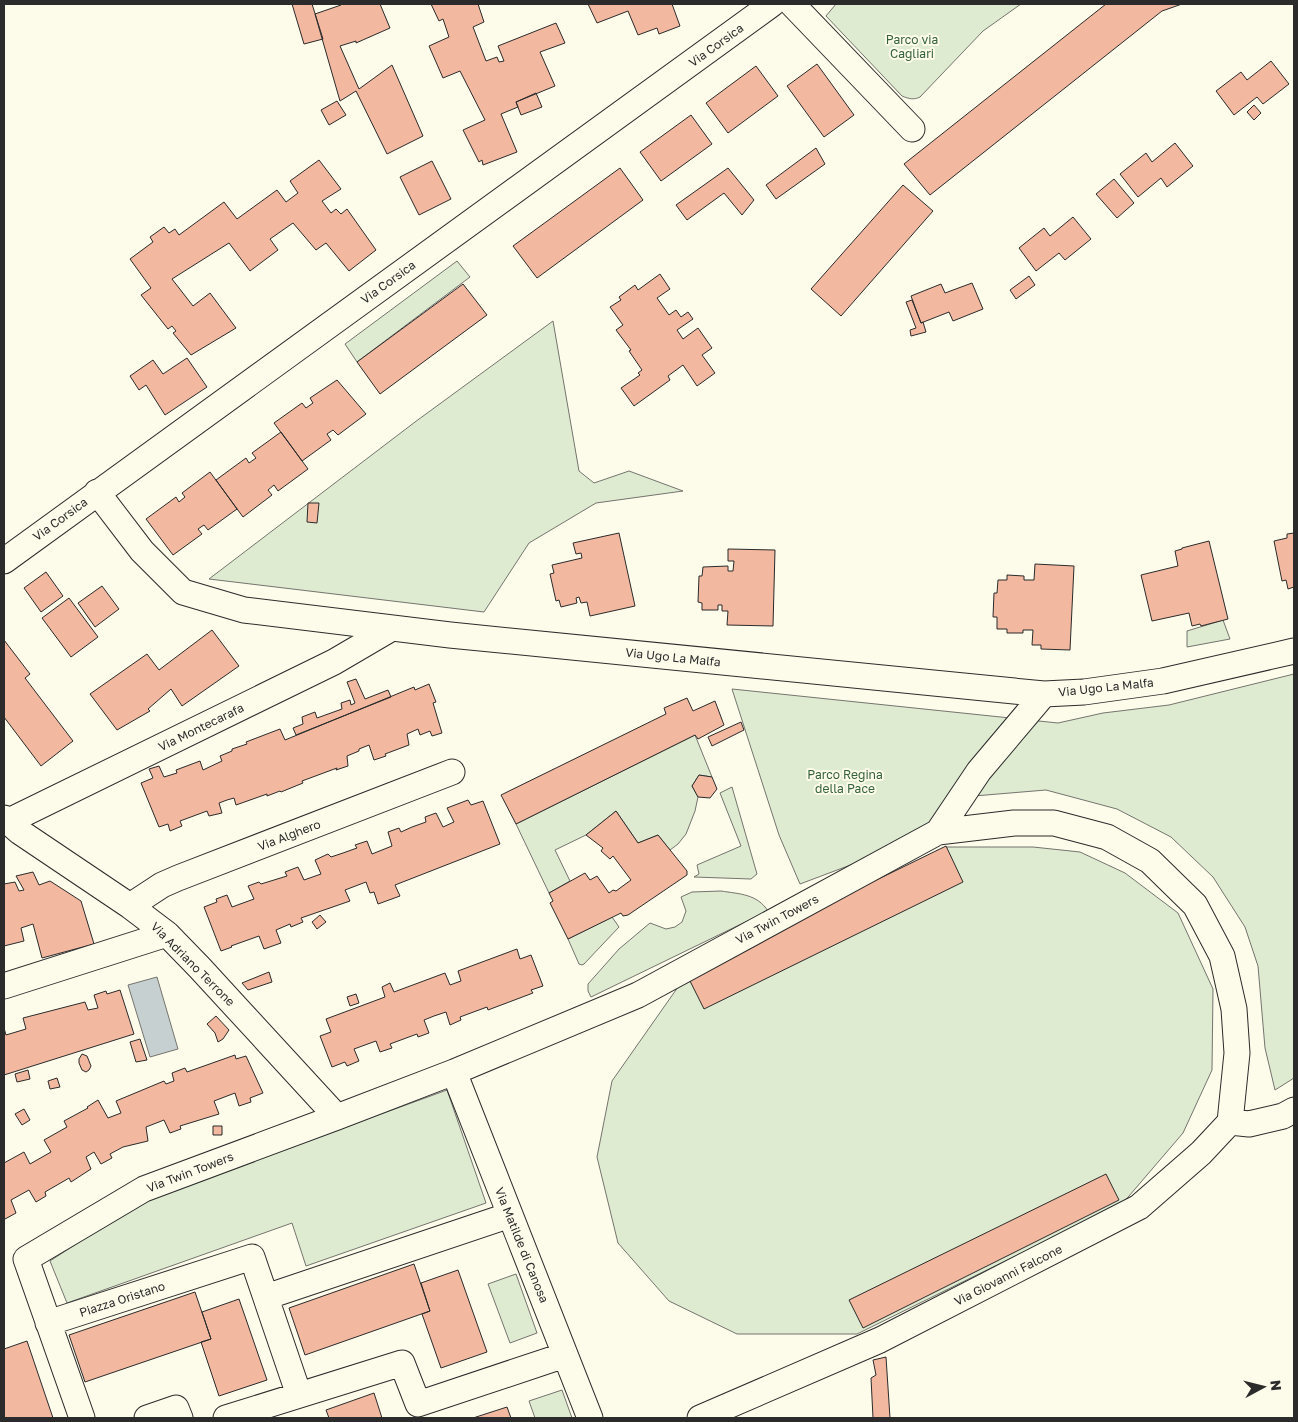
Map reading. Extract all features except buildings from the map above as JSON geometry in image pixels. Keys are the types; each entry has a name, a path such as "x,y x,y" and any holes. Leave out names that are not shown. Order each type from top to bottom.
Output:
{"street":[{"name":"Via Corsica","path":"4,561 96,492 772,4"},
{"path":"792,4 912,128"},
{"name":"Via Ugo La Malfa","path":"96,492 142,551 183,592 244,610 450,635 1044,694 1084,692 1163,681 1294,650"},
{"name":"Via Montecarafa","path":"6,820 322,668 392,628"},
{"name":"Via Twin Towers","path":"48,1322 26,1259 144,1189 454,1072 638,995 938,832 978,771 1044,694"},
{"name":"Via Alghero","path":"130,906 178,878 452,772"},
{"name":"Via Adriano Terrone","path":"6,820 20,832 130,906 167,934 337,1117"},
{"path":"938,832 1014,823 1054,823 1107,838 1150,861 1194,905 1222,956 1234,1010 1237,1053 1230,1122 1249,1124 1283,1116 1294,1110"},
{"path":"4,986 167,934"},
{"name":"Via Matilde di Canosa","path":"454,1072 590,1418"},
{"name":"Via Giovanni Falcone","path":"700,1418 880,1340 1139,1207 1201,1153 1230,1122"},
{"path":"266,1297 510,1215"},
{"name":"Piazza Oristano","path":"48,1322 252,1257 299,1395"},
{"path":"48,1322 82,1418"},
{"path":"226,1418 402,1363 418,1404 565,1355"},
{"path":"147,1418 176,1408 180,1418"}],"green space":[{"name":"Parco via Cagliari","path":"836,4 1021,4 983,31 920,97 914,99 902,96 826,16"},
{"path":"457,261 470,277 357,362 345,344"},
{"path":"553,321 579,471 594,483 629,471 683,491 596,503 529,543 484,612 209,579 415,422"},
{"path":"1223,620 1230,639 1187,647 1187,631"},
{"name":"Parco Regina della Pace","path":"1294,674 1294,1078 1275,1090 1265,1048 1258,966 1245,927 1213,877 1171,837 1117,809 1046,790 962,797 938,832 800,884 779,835 732,689 1058,723 1103,713 1169,705"},
{"path":"695,735 712,777 699,775 692,786 698,797 695,811 686,834 678,844 670,850 658,835 638,843 616,811 586,835 555,850 570,881 549,893 516,824"},
{"path":"732,787 757,874 751,879 694,877 699,874 697,865 741,846 720,793"},
{"path":"947,847 1033,847 1080,852 1125,873 1178,913 1213,989 1212,1070 1183,1133 1123,1203 857,1334 737,1334 669,1301 618,1243 597,1157 612,1081 685,977"},
{"path":"721,891 753,898 764,905 768,911 591,997 588,991 588,984 619,949 650,923 666,929 675,927 682,922 686,911 681,897 692,892"},
{"path":"612,917 619,927 584,964 579,964 568,939"},
{"path":"447,1090 486,1203 306,1266 292,1223 67,1303 50,1261 142,1201"},
{"path":"516,1274 537,1333 510,1343 488,1284"},
{"path":"562,1390 572,1418 535,1418 529,1401"}],"shaded area":[{"path":"157,977 178,1049 150,1057 128,985"}]}
